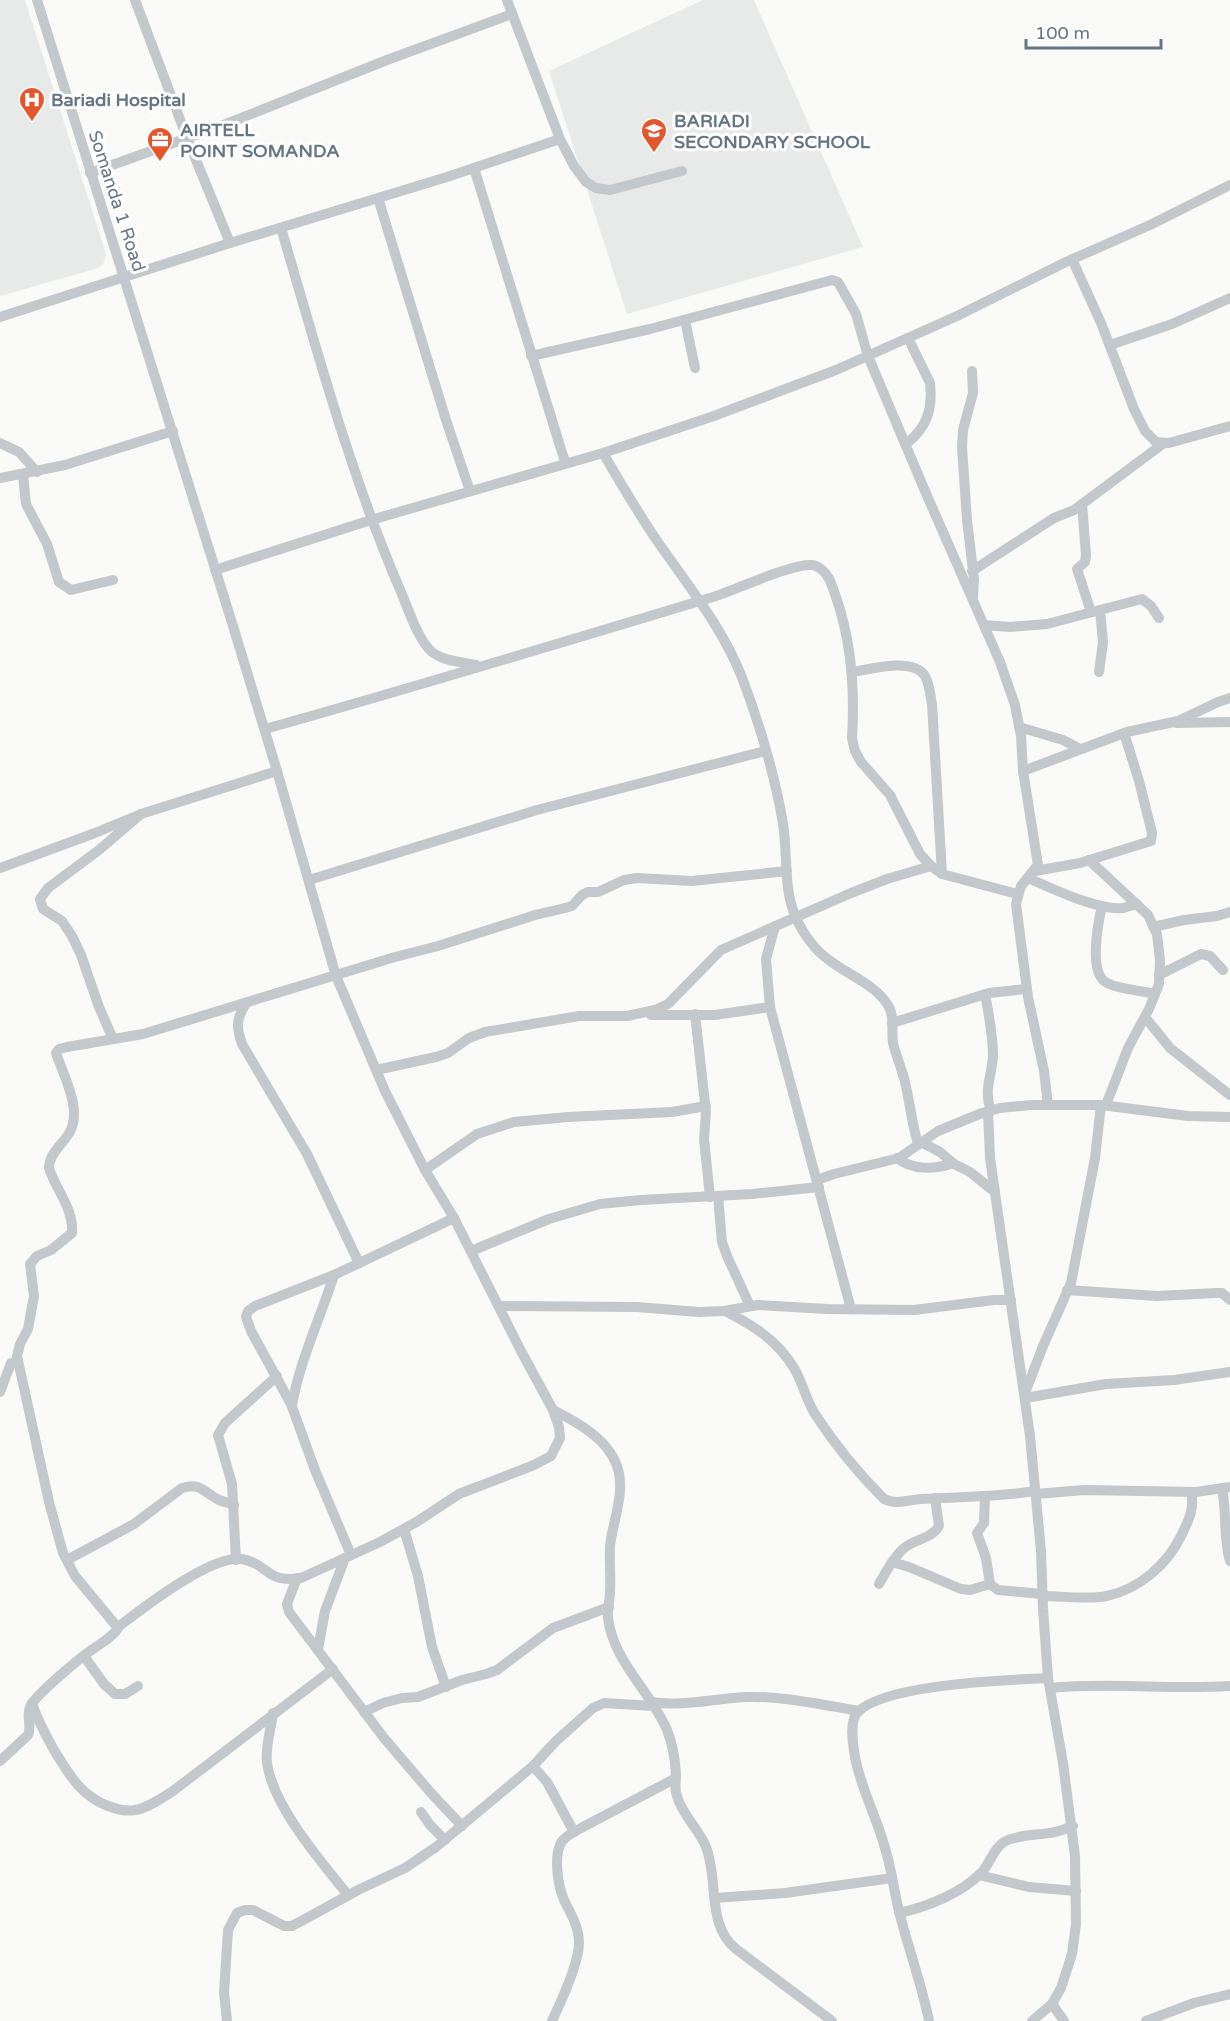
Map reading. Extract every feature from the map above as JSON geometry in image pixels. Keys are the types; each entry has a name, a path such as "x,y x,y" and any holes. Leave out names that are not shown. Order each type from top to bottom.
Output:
{"street":[{"name":"Somanda 1 Road","path":"37,0 265,729 336,975 376,1070 426,1170 454,1218 553,1410 559,1427 560,1438 551,1456 534,1465 459,1494 404,1529 297,1578"},
{"path":"135,0 187,138 230,243"},
{"path":"507,0 560,139 586,182 596,188 610,190 682,171"},
{"path":"90,173 512,14"},
{"path":"0,317 560,139"},
{"path":"474,168 565,462"},
{"path":"215,570 371,520 565,462 603,453 711,417 836,370 957,316 1230,185"},
{"path":"378,198 470,491"},
{"path":"281,228 322,369 371,520 423,639 432,652 440,656 478,666"},
{"path":"1072,259 1145,432 1156,442 1164,443 1192,438 1230,426"},
{"path":"531,356 685,320 834,280 838,282 851,304 868,356 1000,662 1015,705 1038,860 1032,874 1017,894 1018,928 1026,989 1044,1071 1048,1105"},
{"path":"1110,345 1172,324 1230,298"},
{"path":"685,320 696,368"},
{"path":"906,444 923,428 928,417 931,398 930,383 908,338"},
{"path":"972,371 973,393 963,430 963,447 974,585 973,598"},
{"path":"0,478 37,472 173,431"},
{"path":"0,443 19,452 37,472"},
{"path":"972,571 1054,518 1082,504 1164,443"},
{"path":"603,453 631,501 731,651 765,751 783,825 790,901 796,918 806,937 827,959 878,994 889,1008 894,1046 905,1079 919,1143"},
{"path":"23,475 26,504 47,544 59,582 71,590 112,580"},
{"path":"1082,504 1086,555 1085,562 1077,569 1096,611 1103,642 1099,672"},
{"path":"1062,515 1084,529"},
{"path":"265,729 649,618 729,592 795,566 811,564 825,572 831,581 842,615 852,659 852,738 861,762 890,795 920,854 931,866 942,874 1017,894"},
{"path":"984,625 1010,627 1047,624 1142,599 1151,606 1159,618"},
{"path":"853,672 902,665 924,674 932,704 942,874"},
{"path":"1172,723 1230,698"},
{"path":"1023,771 1124,733 1172,723 1230,722"},
{"path":"1019,727 1063,740 1080,749"},
{"path":"1032,874 1151,841 1139,781 1124,733"},
{"path":"309,880 537,810 765,751"},
{"path":"0,868 141,814 277,771"},
{"path":"113,1039 72,936 62,921 43,909 40,898 48,888 99,850 141,814"},
{"path":"1025,1396 1067,1290 1082,1229 1104,1105 1159,984 1160,960 1157,934 1148,915 1089,860"},
{"path":"627,1016 656,1010 668,1004 721,950 888,879 931,866"},
{"path":"0,1392 28,1329 34,1296 30,1264 72,1233 66,1202 49,1168 53,1154 74,1123 75,1110 56,1053 63,1048 152,1031 535,915 572,906 588,892 598,892 624,880 637,878 704,880 787,871"},
{"path":"1032,874 1058,891 1102,906 1123,908 1137,904"},
{"path":"1102,906 1098,926 1096,967 1102,979 1107,984 1155,994"},
{"path":"1153,927 1230,912"},
{"path":"775,927 766,959 770,1007 851,1309"},
{"path":"1159,975 1201,954 1210,956 1223,969"},
{"path":"892,1023 985,994 1026,989"},
{"path":"985,994 992,1041 992,1067 986,1096 989,1111 990,1158 1025,1396 1041,1551 1049,1683 1073,1826 1076,1891 1076,1924 1072,1954 1061,1988 1052,2004 1032,2021"},
{"path":"247,1002 239,1013 236,1028 242,1044 307,1154 359,1263"},
{"path":"376,1070 448,1053 469,1038 485,1032 579,1016 715,1015 770,1007"},
{"path":"695,1014 706,1106 704,1139 714,1197 727,1256 750,1306"},
{"path":"1145,1017 1170,1048 1230,1095"},
{"path":"471,1251 549,1219 600,1204 714,1197 818,1183 897,1158 938,1131 989,1111 1030,1105 1104,1105 1188,1116 1230,1117"},
{"path":"426,1170 477,1134 513,1122 672,1112 706,1106"},
{"path":"919,1143 940,1152 995,1192"},
{"path":"897,1158 903,1163 921,1168 945,1167 953,1163"},
{"path":"318,1649 325,1611 348,1556 292,1406 251,1331 246,1317 248,1311 255,1306 334,1275 454,1218"},
{"path":"292,1406 297,1377 319,1322 334,1275"},
{"path":"1067,1290 1157,1296 1222,1293 1230,1300"},
{"path":"499,1306 637,1307 699,1312 724,1311 750,1306 786,1305 827,1309 914,1310 1011,1300"},
{"path":"724,1311 744,1320 773,1340 795,1369 814,1413 840,1452 884,1499 892,1503 935,1498 1084,1490 1191,1492 1226,1487 1227,1542 1230,1561"},
{"path":"0,1369 14,1361"},
{"path":"14,1361 28,1401 49,1502 67,1560 89,1595 118,1627"},
{"path":"1025,1396 1106,1384 1173,1380 1230,1372"},
{"path":"236,1560 232,1484 218,1435 225,1423 277,1376"},
{"path":"553,1410 577,1423 596,1438 614,1458 618,1467 621,1483 610,1546 611,1635 666,1729 674,1752 676,1794 679,1803 697,1829 711,1861 718,1919 728,1942 832,2021"},
{"path":"67,1560 134,1524 182,1488 199,1486 220,1500 234,1505"},
{"path":"985,1496 985,1518 978,1533 978,1539 986,1558 990,1584 998,1590 1042,1595 1109,1596 1142,1581 1154,1572 1175,1548 1192,1510 1191,1492"},
{"path":"879,1584 892,1562 904,1548 914,1541 930,1536 937,1530 939,1526 935,1498"},
{"path":"404,1529 418,1576 432,1647 446,1687"},
{"path":"0,1761 28,1735 30,1729 28,1711 32,1703 84,1656 115,1633 118,1627 186,1579 227,1560 242,1559 276,1578 288,1580 297,1578"},
{"path":"892,1562 961,1589 970,1590 990,1584"},
{"path":"297,1578 287,1604 290,1612 364,1712 431,1793 462,1826"},
{"path":"364,1712 383,1703 418,1697 462,1680 497,1670 553,1628 609,1607"},
{"path":"84,1656 104,1684 115,1694 125,1694 138,1686"},
{"path":"32,1703 35,1715 47,1737 78,1787 93,1800 118,1810 135,1810 170,1793 333,1669"},
{"path":"929,2021 926,2003 899,1913 885,1848 855,1757 852,1729 855,1714 866,1705 897,1693 961,1685 1106,1684 1180,1689 1230,1686"},
{"path":"227,2021 224,1993 228,1930 237,1913 253,1910 278,1924 292,1926 348,1895 405,1868 445,1840 533,1766 556,1741 593,1708 604,1703 669,1705 751,1697 798,1701 859,1711"},
{"path":"273,1713 266,1746 267,1764 273,1785 284,1810 348,1895"},
{"path":"533,1766 547,1782 574,1832"},
{"path":"552,2021 565,1993 579,1947 578,1932 563,1897 558,1868 560,1845 574,1832 676,1778"},
{"path":"421,1812 445,1840"},
{"path":"899,1913 936,1901 979,1875 1003,1843 1011,1839 1054,1833 1073,1826"},
{"path":"979,1875 1029,1887 1076,1891"},
{"path":"715,1898 784,1893 892,1878"},
{"path":"1146,2021 1194,2003 1230,1994"},
{"path":"1052,2004 1064,2021"}],"shaded area":[{"name":"Bariadi Hospital","path":"0,0 25,0 106,254 103,265 98,268 0,296"},
{"path":"703,0 754,0 863,247 627,314 549,71"}],"place":[{"name":"Bariadi Hospital","path":"32,123"},
{"name":"BARIADI SECONDARY SCHOOL","path":"654,154"},
{"name":"AIRTELL POINT SOMANDA","path":"160,163"}]}
